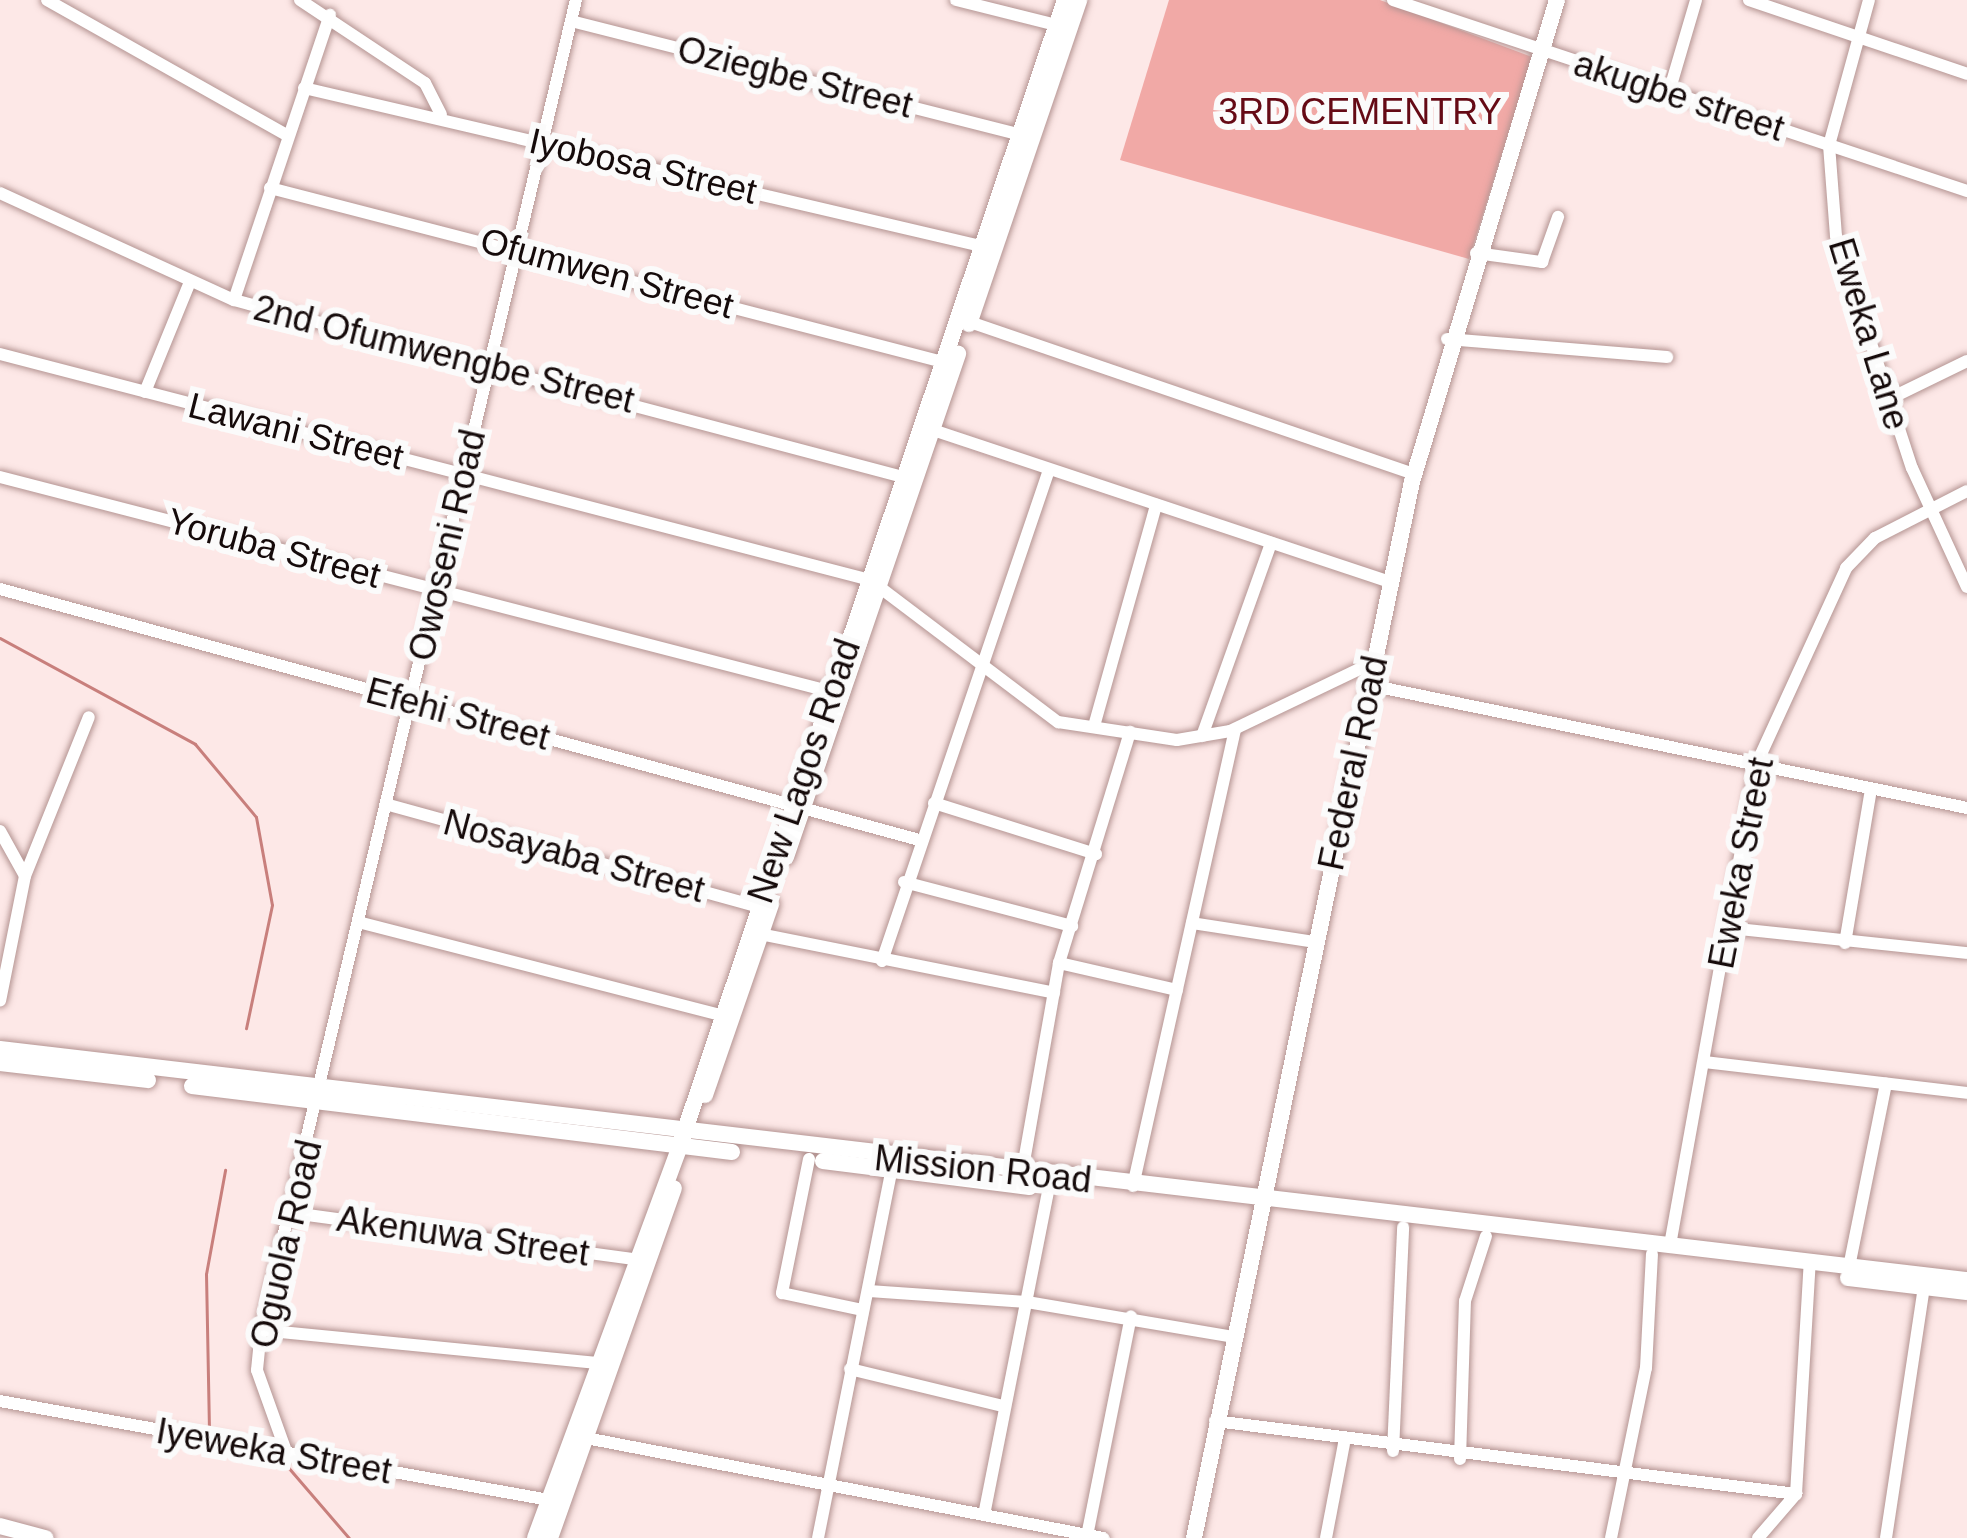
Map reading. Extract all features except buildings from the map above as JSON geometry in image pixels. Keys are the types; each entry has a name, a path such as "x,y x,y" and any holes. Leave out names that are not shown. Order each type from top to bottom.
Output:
{"street":[{"path":"46,0 287,135"},
{"path":"300,0 330,15 425,83 441,114"},
{"path":"956,0 1056,25"},
{"name":"New Lagos Road","path":"550,1538 755,934 828,692 876,584 903,477 1065,0"},
{"name":"New Lagos Road","path":"755,934 759,907 936,431 1079,0"},
{"name":"akugbe street","path":"1393,0 1967,190"},
{"name":"Federal Road","path":"1194,1538 1414,474 1447,339 1557,0"},
{"path":"1670,92 1696,0"},
{"path":"1748,0 1967,74"},
{"name":"Eweka Lane","path":"1869,0 1829,145 1836,236 1887,400 1928,510 1967,587"},
{"name":"Owoseni Road","path":"321,1095 574,1"},
{"path":"234,300 330,15"},
{"name":"Oziegbe Street","path":"571,21 1018,134"},
{"name":"Iyobosa Street","path":"304,88 441,114 981,246"},
{"name":"Ofumwen Street","path":"270,188 944,362"},
{"name":"2nd Ofumwengbe Street","path":"0,193 189,284 234,300 489,363 903,477"},
{"path":"1474,253 1542,262 1558,217"},
{"path":"145,392 189,284"},
{"path":"970,322 1414,474"},
{"path":"1447,339 1667,357"},
{"name":"Lawani Street","path":"0,354 876,584"},
{"path":"1887,400 1967,361"},
{"path":"936,431 1390,583"},
{"path":"882,961 916,839 934,803 978,662 1048,470"},
{"name":"Yoruba Street","path":"0,477 828,692"},
{"name":"Eweka Street","path":"1670,1244 1756,765 1846,568 1928,510 1967,491"},
{"path":"1094,726 1156,505"},
{"path":"1202,736 1271,544"},
{"path":"876,584 1058,722 1202,736 1235,729 1374,662"},
{"name":"Efehi Street","path":"0,589 916,839"},
{"path":"1369,685 1967,808"},
{"path":"0,1001 25,876 89,717"},
{"path":"1133,1186 1235,729"},
{"path":"1022,1175 1059,963 1130,732"},
{"path":"1845,943 1871,789"},
{"path":"934,803 1096,854"},
{"name":"Nosayaba Street","path":"389,806 759,907"},
{"path":"0,831 25,876"},
{"path":"904,882 1072,926"},
{"path":"362,922 725,1016"},
{"path":"1192,923 1315,942"},
{"path":"1729,928 1967,952"},
{"path":"755,934 1054,993"},
{"path":"1059,963 1177,990"},
{"name":"Mission Road","path":"0,1049 891,1173 1261,1203 1670,1244 1967,1292"},
{"path":"1704,1061 1967,1093"},
{"name":"Mission Road","path":"0,1063 321,1095"},
{"path":"1849,1267 1886,1084"},
{"name":"Oguola Road","path":"286,1454 257,1370 261,1330 321,1095"},
{"name":"New Lagos Road","path":"535,1538 632,1258 686,1142"},
{"name":"Mission Road","path":"686,1142 1133,1186 1403,1227 1652,1254 1967,1280"},
{"path":"809,1159 782,1293 858,1309"},
{"path":"818,1538 858,1309 869,1291 891,1173"},
{"path":"985,1515 1049,1188"},
{"name":"Akenuwa Street","path":"293,1213 632,1258"},
{"path":"1393,1451 1403,1227"},
{"path":"1460,1459 1465,1301 1486,1236"},
{"path":"1611,1538 1652,1254"},
{"path":"1758,1538 1796,1494 1810,1267"},
{"path":"1886,1538 1924,1288"},
{"path":"869,1291 1027,1302 1131,1316 1233,1337"},
{"path":"1087,1536 1131,1316"},
{"path":"261,1330 596,1363"},
{"path":"850,1369 1003,1406"},
{"name":"Iyeweka Street","path":"0,1401 549,1500"},
{"path":"1215,1421 1393,1451 1796,1494"},
{"path":"586,1438 1103,1538"},
{"path":"1326,1538 1344,1444"},
{"path":"0,1526 45,1538"}],"green space":[{"name":"3RD CEMENTRY","path":"1169,0 1380,0 1532,57 1469,259 1120,160"}],"waterway":[{"path":"0,638 195,744 256,817 272,905 246,1028"},
{"path":"221,1435 209,1430 206,1274 225,1170"},
{"path":"262,1454 287,1466 349,1538"}]}
